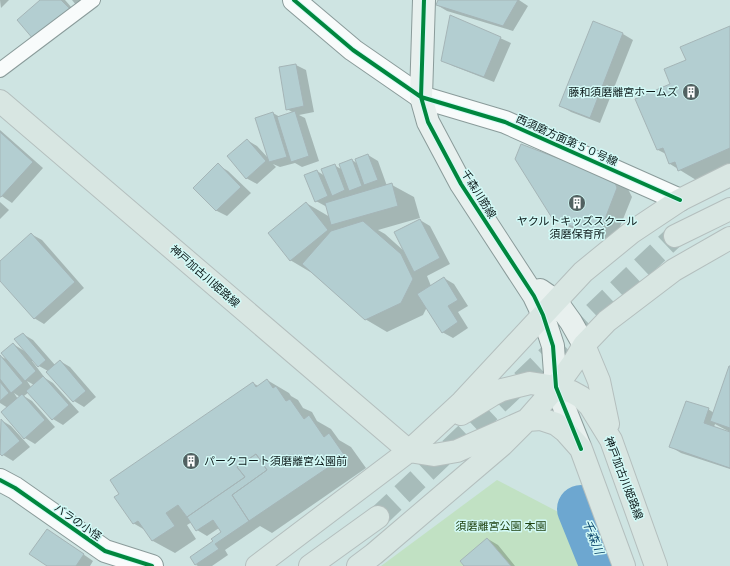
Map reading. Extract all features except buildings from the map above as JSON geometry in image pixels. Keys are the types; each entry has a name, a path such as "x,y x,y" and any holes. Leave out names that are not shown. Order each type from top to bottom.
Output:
{"main road":[{"name":"神戸加古川姫路線","path":"0,101 410,451 446,424 502,390 530,383 556,387 572,392 581,397 590,406 611,440 656,566"},
{"path":"257,566 410,451 462,402 583,272 632,232 680,200 730,175"},
{"path":"675,236 730,209"},
{"path":"358,566 496,450 527,420 556,387 584,345 607,321 674,270 730,238"},
{"path":"584,345 599,380 611,440"},
{"path":"410,451 434,455 458,451 527,420 541,419 556,424 565,431 581,449 624,566"},
{"path":"310,566 378,517"}],"street":[{"name":"西須磨方面第５０号線","path":"294,0 353,50 421,97 505,122 680,200"},
{"name":"千森川筋線","path":"424,0 421,97 428,122 461,184 509,258 523,277 534,296 549,308 556,387 581,449"},
{"path":"549,308 571,322 584,345"},
{"name":"バラの小怪","path":"0,480 15,488 105,551 152,566"}],"lane":[{"path":"0,70 93,0"}],"green space":[{"name":"須磨離宮公園 本園","path":"497,480 566,516 588,566 381,566"}],"waterway":[{"name":"千森川","path":"581,509 604,566"}],"tunnel":[{"path":"378,517 675,236"}],"cycle path":[{"path":"294,0 353,50 421,97 505,122 680,200"},
{"path":"424,0 421,97 428,122 461,184 534,296 543,315 553,346 556,387 581,449"},
{"path":"0,480 15,488 105,551 152,566"}],"place":[{"name":"藤和須磨離宮ホームズ","path":"691,92"},
{"name":"ヤクルトキッズスクール 須磨保育所","path":"577,203"},
{"name":"パークコート須磨離宮公園前","path":"191,461"}]}
